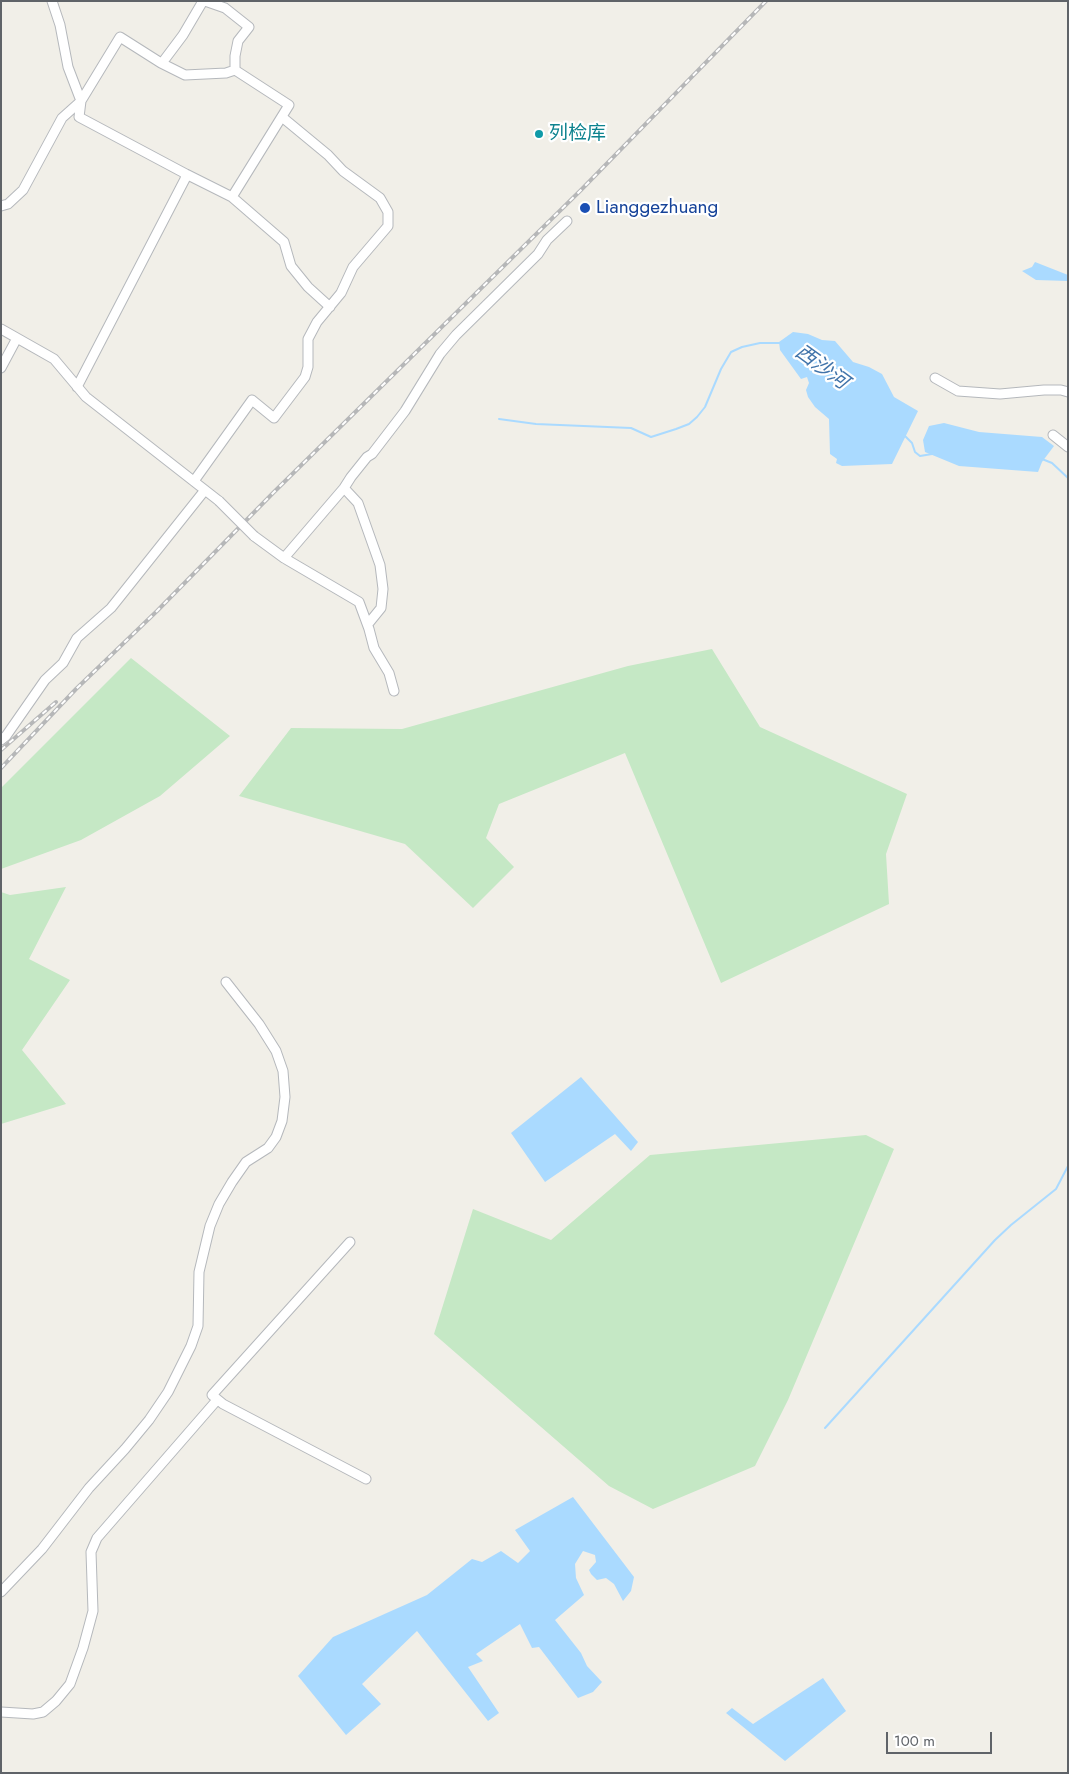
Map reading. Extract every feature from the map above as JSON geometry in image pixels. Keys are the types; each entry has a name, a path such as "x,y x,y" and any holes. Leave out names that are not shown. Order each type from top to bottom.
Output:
{"street":[{"path":"52,1 60,25 68,67 81,101 79,117 232,197 284,242 291,266 308,287 330,307"},
{"path":"162,63 183,35 204,1 224,8 249,27 238,41 235,70"},
{"path":"1,206 8,204 23,190 62,118 81,101 120,37 162,63 186,75 226,73 235,70"},
{"path":"232,197 289,105 235,70"},
{"path":"194,481 252,400 274,418 305,377 308,367 308,340 317,322 341,294 353,267 388,226 388,212 380,198 343,171 328,155 282,117"},
{"path":"78,387 186,179 186,174"},
{"path":"284,558 344,488 351,476 367,457 372,454 405,411 440,354 456,335 538,254 547,240 567,221"},
{"path":"1,329 54,359 86,397 219,501 254,536 284,558 358,602 368,624 374,648 389,673 394,691"},
{"path":"1,368 17,338"},
{"path":"935,378 958,391 1000,394 1044,390 1068,392"},
{"path":"1053,436 1068,447"},
{"path":"344,488 358,503 380,565 383,589 381,608 368,624"},
{"path":"1,740 6,736 45,680 63,663 77,638 112,608 205,490"},
{"path":"1,1592 42,1549 88,1488 149,1420 168,1392 191,1346 198,1326 199,1272 210,1226 232,1182 246,1162 268,1148 276,1137 282,1121 285,1097 283,1071 276,1051 259,1024 226,982"},
{"path":"350,1242 212,1395 223,1404 366,1479"},
{"path":"1,1712 32,1714 44,1712 70,1684 83,1648 93,1611 90,1552 97,1538 218,1400"}],"green space":[{"path":"712,649 760,727 907,794 886,854 889,904 721,983 625,753 499,804 486,838 514,867 473,908 405,844 239,796 291,728 402,729 628,666"},
{"path":"131,658 230,736 160,796 81,840 1,869 1,788"},
{"path":"66,887 29,959 70,980 22,1050 66,1104 1,1124 1,892 10,895"},
{"path":"866,1135 894,1149 788,1400 755,1466 653,1509 609,1486 434,1334 473,1209 551,1240 650,1155"}],"water":[{"path":"1035,262 1068,275 1068,281 1036,280 1022,271 1032,267"},
{"path":"793,332 808,334 822,340 835,341 853,362 882,374 894,397 918,411 892,464 842,466 836,463 837,459 830,454 829,419 815,407 808,397 806,390 809,383 807,377 801,379 780,350 779,342"},
{"path":"944,423 979,432 1042,437 1054,446 1042,462 1038,472 959,466 925,452 923,440 929,426"},
{"path":"581,1077 638,1142 631,1151 615,1134 545,1182 511,1133"},
{"path":"573,1497 634,1577 631,1591 623,1601 614,1584 606,1578 597,1580 591,1574 589,1570 596,1562 595,1555 583,1551 575,1564 576,1578 584,1595 555,1620 581,1653 587,1666 602,1682 593,1692 578,1698 539,1647 532,1648 520,1624 476,1654 483,1661 468,1667 499,1713 488,1721 417,1631 362,1684 381,1704 346,1735 298,1676 333,1637 427,1595 472,1559 482,1562 501,1551 518,1563 530,1551 515,1530"},
{"path":"823,1678 846,1711 785,1761 726,1713 732,1708 753,1724"}],"waterway":[{"name":"西沙河","path":"499,419 536,424 631,428 651,437 689,424 697,417 705,407 721,369 731,352 742,347 760,343 781,343"},
{"name":"西沙河","path":"904,435 912,443 915,452 920,456 932,454"},
{"name":"西沙河","path":"1042,459 1052,463 1068,478"},
{"path":"825,1428 995,1240 1056,1189 1068,1166"}],"railway":[{"path":"1,768 76,689 581,190 766,1"},
{"path":"1,750 56,702"}],"place":[{"name":"列检库","path":"539,134"},
{"name":"Lianggezhuang","path":"585,208"}]}
